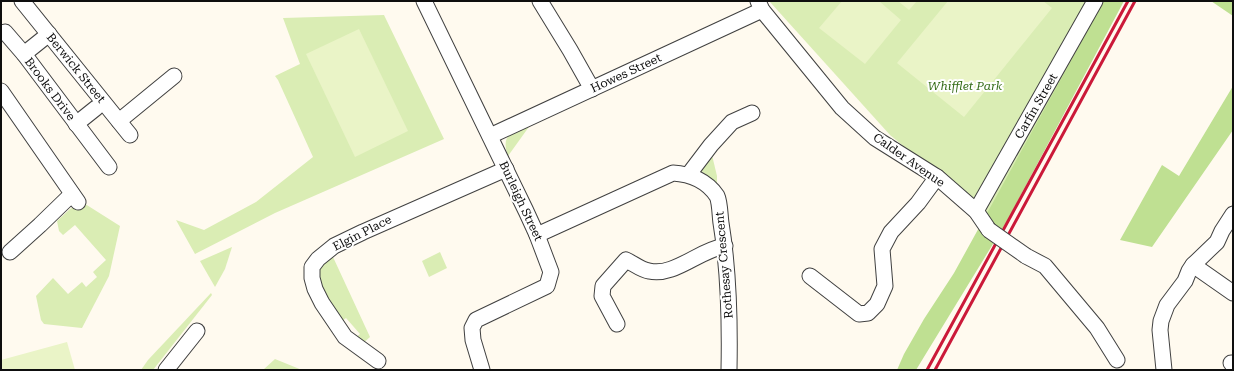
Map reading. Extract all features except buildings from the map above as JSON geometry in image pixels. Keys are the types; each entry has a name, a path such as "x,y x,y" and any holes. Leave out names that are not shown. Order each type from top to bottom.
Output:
{"street":[{"name":"Burleigh Street","path":"424,1 537,235 550,272 547,286 476,320 472,328 473,340 482,370"},
{"path":"540,1 592,89"},
{"name":"Carfin Street","path":"976,211 1095,1"},
{"name":"Berwick Street","path":"24,2 130,135"},
{"name":"Howes Street","path":"490,136 592,89 760,6"},
{"name":"Calder Avenue","path":"760,6 842,108 875,138 937,178 976,211 989,230 1026,256 1045,266 1097,328 1113,354"},
{"name":"Brooks Drive","path":"5,32 24,54 109,168"},
{"name":"Brooks Drive","path":"24,54 49,34"},
{"path":"119,121 174,76"},
{"path":"1,91 75,198 38,235 10,252"},
{"name":"Brooks Drive","path":"76,124 96,108"},
{"path":"537,235 673,173 689,174 711,145 732,122 752,113"},
{"name":"Elgin Place","path":"378,361 345,337 322,303 315,289 312,278 312,267 318,259 334,246 362,232 506,169"},
{"name":"Rothesay Crescent","path":"689,174 700,180 717,197 725,246 729,290 729,370"},
{"path":"810,276 859,314 868,313 877,304 885,286 882,249 891,232 918,203 937,178"},
{"path":"1164,370 1160,330 1161,321 1167,305 1185,281 1193,265 1217,242 1233,214"},
{"path":"616,324 602,296 603,286 626,260 648,271 663,272 715,248 725,246"},
{"path":"1193,265 1233,293"},
{"path":"166,370 197,331"}],"green space":[{"path":"842,1 879,1 901,20 865,64 819,28"},
{"path":"898,1 917,1 909,10"},
{"path":"948,1 1043,1 1052,8 964,117 897,63"},
{"path":"1104,1 1124,1 1007,221 916,370 897,370 904,354 924,319 954,273"},
{"name":"Whifflet Park","path":"1108,1 991,218 890,135 770,2"},
{"path":"1211,1 1233,1 1233,16"},
{"path":"384,15 444,139 275,213 195,254 176,220 204,230 256,202 313,157 275,76 300,64 283,18"},
{"path":"359,29 408,131 355,157 306,54"},
{"path":"1233,86 1233,130 1152,247 1120,240 1162,165 1179,176"},
{"path":"531,124 508,156 506,148 507,138 510,134"},
{"path":"711,151 717,176 717,184 700,170"},
{"path":"82,202 120,226 109,276 82,328 44,324 41,320 36,296 53,278 68,294 82,282 86,287 97,277 93,272 106,260 75,225 63,235 59,231 57,221 70,209"},
{"path":"232,247 225,269 215,287 200,261"},
{"path":"440,252 447,268 429,277 422,261"},
{"path":"333,257 370,337 361,345 354,339 360,334 346,318 338,324 320,295 318,266"},
{"path":"211,293 212,295 153,370 141,370 148,360"},
{"path":"67,342 75,370 1,370 1,360"},
{"path":"275,359 302,370 263,370"}],"railway":[{"path":"927,370 1128,1"},
{"path":"935,370 1135,1"}]}
